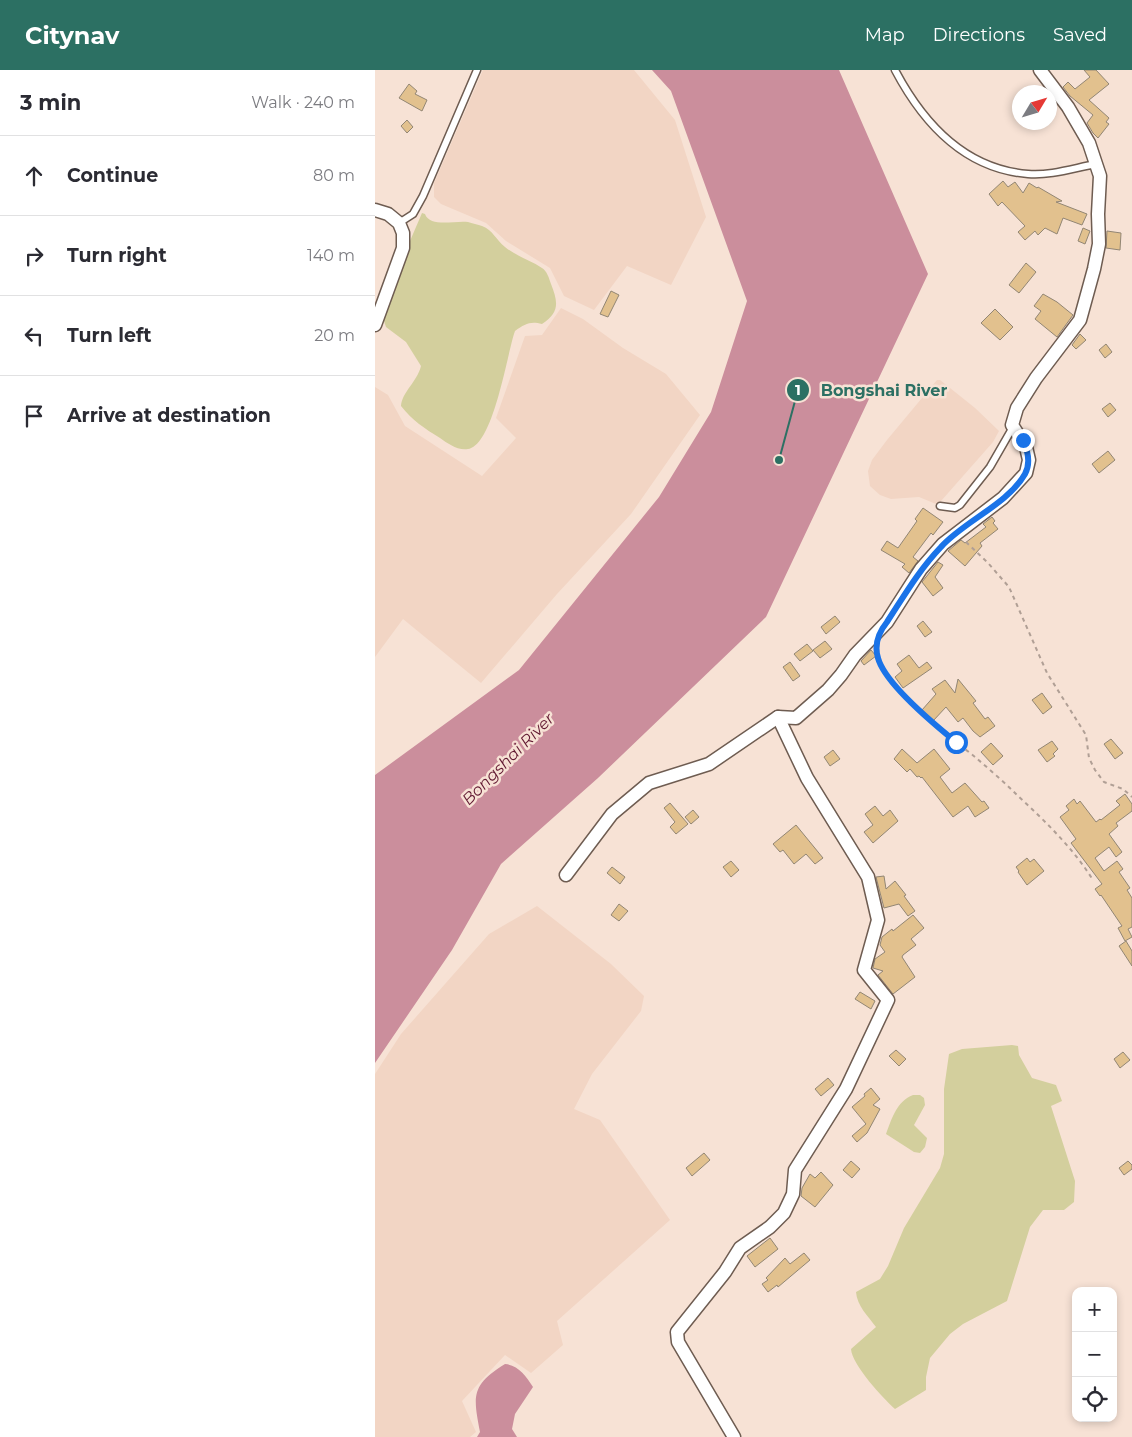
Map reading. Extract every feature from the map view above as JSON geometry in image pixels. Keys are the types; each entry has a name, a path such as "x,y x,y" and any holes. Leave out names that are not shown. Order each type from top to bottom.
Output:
{"street":[{"path":"566,875 612,814 649,784 709,764 778,718 795,718 828,690 855,655 887,622 921,569 943,544 1003,498 1026,473 1029,460 1026,447 1012,425 1017,408 1031,384 1080,320 1099,244 1100,176 1089,143 1068,107 1040,70"},
{"path":"375,210 388,214 399,223 403,233 403,248 375,325"},
{"path":"734,1437 678,1342 677,1332 725,1272 740,1248 770,1227 784,1212 793,1194 795,1170 846,1089 888,1000 864,970 878,920 868,877 807,778 778,718"}],"lane":[{"path":"399,223 413,214 423,196 477,70"},
{"path":"895,70 905,88 943,136 954,146 983,164 1028,174 1043,174 1096,164"},
{"path":"940,506 955,508 960,505 990,468 1013,427"}],"path":[{"path":"956,534 1009,587 1047,673 1086,735 1089,758 1095,770 1105,782 1123,789 1132,796"},
{"path":"877,646 878,660 882,668 913,705 1018,796 1078,857 1093,880"}],"shaded area":[{"path":"483,70 634,70 675,120 706,217 671,285 627,266 594,310 564,296 550,268 506,241 486,223 441,204 434,197 434,183"},
{"path":"422,213 432,221 444,223 468,222 486,228 509,250 544,269 549,277 556,301 555,311 548,320 542,324 528,324 515,331 492,416 477,444 468,449 457,448 446,442 419,424 401,406 404,396 421,366 406,342 386,327 383,318 389,290"},
{"path":"561,308 583,319 623,348 666,374 700,415 631,514 557,594 481,683 403,619 375,657 375,387 388,395 405,426 482,476 516,438 496,418 525,336 542,335"},
{"path":"937,380 940,380 975,408 999,431 993,442 941,501 936,504 919,497 891,499 880,495 870,486 868,471 872,460"},
{"path":"537,906 611,964 644,996 641,1011 592,1074 574,1109 600,1120 670,1220 557,1321 563,1345 531,1373 505,1355 462,1401 476,1432 470,1437 375,1437 375,1074 401,1034 489,934"},
{"path":"1018,1046 1019,1055 1032,1078 1056,1085 1062,1101 1051,1106 1075,1181 1074,1202 1064,1210 1043,1210 1030,1227 1007,1301 963,1324 950,1334 930,1358 926,1377 926,1390 895,1409 869,1381 853,1356 851,1349 876,1327 866,1315 856,1292 880,1279 888,1266 904,1228 940,1168 944,1154 944,1089 949,1054 962,1049"},
{"path":"913,1095 920,1095 924,1098 925,1105 914,1125 927,1138 925,1147 920,1153 914,1152 886,1134 899,1106"}],"water":[{"path":"652,70 839,70 928,274 766,617 598,778 501,864 452,950 375,1063 375,775 519,670 659,497 711,412 747,301 671,91"},
{"path":"505,1364 518,1369 533,1387 515,1414 512,1429 517,1437 477,1437 480,1432 476,1409 477,1392 486,1378"}],"building":[{"path":"1084,70 1096,70 1109,84 1089,100 1109,118 1106,122 1109,124 1098,138 1087,123 1093,115 1070,96 1063,87 1068,82 1075,89 1090,77"},
{"path":"409,84 417,91 415,94 427,100 422,111 399,98"},
{"path":"407,120 413,127 407,133 401,126"},
{"path":"1003,181 1008,187 1015,182 1023,193 1029,183 1062,201 1056,202 1087,214 1082,225 1063,218 1057,234 1045,228 1038,235 1035,231 1025,240 1018,232 1025,226 1002,202 998,206 989,194"},
{"path":"1083,228 1090,231 1085,244 1078,241"},
{"path":"1107,231 1121,233 1120,250 1106,248"},
{"path":"1026,263 1036,272 1019,293 1009,285"},
{"path":"611,291 619,295 608,317 600,314"},
{"path":"1043,294 1073,315 1057,337 1035,319 1041,311 1034,306"},
{"path":"995,309 1013,327 1000,340 981,323"},
{"path":"1080,334 1086,340 1076,349 1072,345"},
{"path":"1106,344 1112,352 1105,358 1099,350"},
{"path":"1110,403 1116,410 1108,417 1102,409"},
{"path":"1108,451 1115,460 1099,473 1092,464"},
{"path":"923,508 943,522 933,535 931,533 913,557 918,561 909,573 902,567 905,564 881,550 887,541 898,548 917,521 915,519"},
{"path":"992,517 995,521 993,523 998,529 980,543 982,546 965,566 948,551 961,540 965,543 986,527 983,524"},
{"path":"938,562 943,565 935,577 943,588 933,596 922,582"},
{"path":"835,616 840,622 826,634 821,627"},
{"path":"923,621 932,632 925,637 917,626"},
{"path":"825,641 832,649 820,658 813,650"},
{"path":"807,644 813,651 800,661 794,654"},
{"path":"871,650 876,656 864,665 861,661"},
{"path":"909,655 919,668 927,662 932,668 903,688 895,677 902,671 897,664"},
{"path":"790,662 800,676 793,681 783,667"},
{"path":"958,679 976,701 973,703 985,719 988,717 995,726 980,737 963,718 958,722 946,707 933,721 922,710 936,694 932,689 945,680 955,693"},
{"path":"1042,693 1052,707 1043,714 1032,700"},
{"path":"1111,739 1123,753 1115,759 1104,744"},
{"path":"1052,741 1058,749 1053,754 1055,756 1047,762 1038,750"},
{"path":"991,743 1003,756 993,765 981,752"},
{"path":"902,749 917,763 934,749 950,769 940,777 952,793 965,783 989,808 975,817 968,806 953,817 922,777 917,777 910,769 907,772 894,759"},
{"path":"833,750 840,759 830,766 824,757"},
{"path":"1125,794 1132,804 1132,811 1116,823 1118,826 1109,834 1122,852 1116,857 1109,847 1095,858 1104,871 1117,861 1123,869 1119,872 1130,888 1127,890 1132,898 1132,927 1128,929 1132,937 1125,941 1118,928 1122,926 1095,889 1102,884 1071,843 1076,839 1060,817 1069,810 1066,806 1074,799 1077,804 1080,801 1096,822 1120,805 1116,801"},
{"path":"670,803 688,824 676,834 670,827 675,822 664,808"},
{"path":"875,806 883,816 890,810 898,821 873,843 864,832 873,825 865,814"},
{"path":"693,810 699,817 691,824 685,817"},
{"path":"796,825 823,858 815,864 806,854 794,864 783,850 780,852 773,844"},
{"path":"1027,858 1030,862 1034,859 1044,871 1027,885 1016,867"},
{"path":"731,861 739,870 731,877 723,867"},
{"path":"612,867 625,877 620,884 607,873"},
{"path":"884,876 886,889 895,881 915,911 908,916 899,904 884,908 876,877"},
{"path":"619,904 628,911 619,921 611,915"},
{"path":"913,915 924,928 911,939 916,945 902,957 915,977 893,994 878,975 883,971 873,968 875,959 885,952 880,945 882,937"},
{"path":"1126,941 1132,951 1132,966 1119,946"},
{"path":"860,992 875,1001 871,1009 855,999"},
{"path":"896,1050 906,1059 899,1066 889,1056"},
{"path":"1123,1052 1130,1060 1120,1068 1114,1059"},
{"path":"828,1078 834,1085 821,1096 815,1089"},
{"path":"871,1088 880,1099 873,1105 880,1109 867,1133 857,1142 852,1136 866,1124 852,1107"},
{"path":"704,1153 710,1160 692,1176 686,1168"},
{"path":"851,1161 860,1169 852,1178 843,1170"},
{"path":"1128,1161 1132,1165 1132,1169 1124,1175 1119,1168"},
{"path":"821,1172 833,1185 815,1207 801,1196 802,1188 810,1174 815,1178"},
{"path":"770,1238 778,1249 755,1267 747,1256"},
{"path":"804,1253 810,1260 778,1287 777,1285 768,1292 762,1284 768,1280 766,1278 785,1258 790,1264"}],"place":[{"name":"Bongshai River","path":"779,460"}],"route":[{"path":"956,742 913,705 882,668 876,652 877,640 882,628 921,569 943,544 1003,498 1026,473 1029,460 1023,440"}]}
